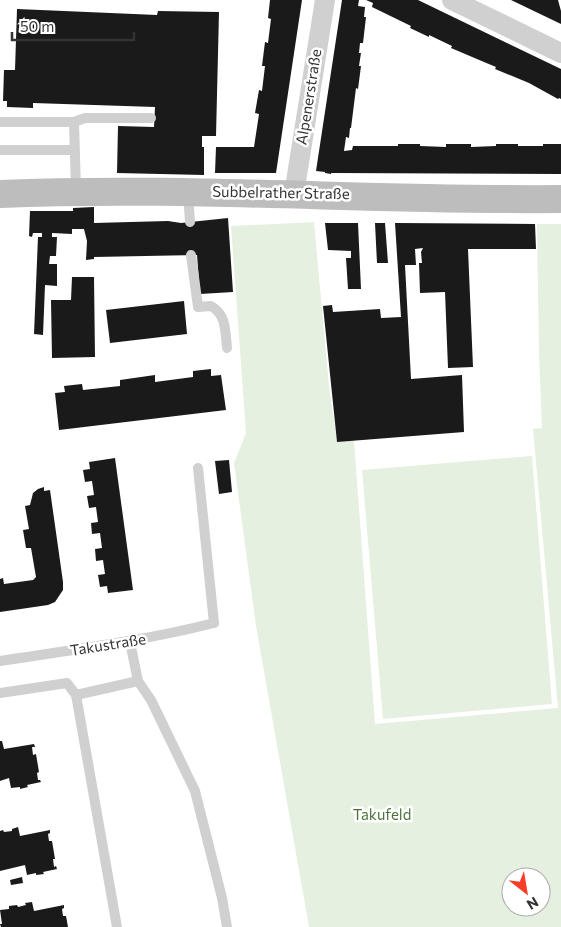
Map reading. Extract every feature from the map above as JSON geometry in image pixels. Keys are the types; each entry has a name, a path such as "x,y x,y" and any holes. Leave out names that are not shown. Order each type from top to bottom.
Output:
{"main road":[{"name":"Subbelrather Straße","path":"0,194 188,192 561,199"}],"street":[{"name":"Alpenerstraße","path":"294,194 325,0"},
{"path":"452,0 561,53"}],"lane":[{"path":"0,122 74,122 85,118 151,118"},
{"path":"74,122 76,192"},
{"path":"0,150 74,150"},
{"path":"188,192 190,222"},
{"path":"191,255 198,307 211,306 220,314 224,323 227,348"},
{"name":"Takustraße","path":"0,661 130,642 168,635 214,623 198,468"},
{"path":"130,642 138,681 151,700 195,791 222,898 227,927"},
{"path":"76,695 138,681"},
{"path":"0,693 67,683 76,695 117,927"}],"green space":[{"name":"Takufeld","path":"314,222 329,386 337,441 354,441 375,724 558,708 533,429 542,428 537,224 561,224 561,927 309,927 256,626 234,463 246,433 231,226"},
{"path":"532,456 552,704 383,719 362,470"}],"building":[{"path":"270,0 302,0 276,173 215,173 216,147 254,147 259,114 255,113 259,90 262,91 265,66 262,66 265,42 268,43 271,19 268,18"},
{"path":"342,0 359,0 358,6 365,7 364,17 366,17 363,43 360,43 359,66 361,66 358,89 356,88 351,128 349,138 346,137 344,151 352,150 353,146 398,146 398,144 446,147 446,144 471,144 471,147 496,146 496,144 543,146 543,144 561,144 561,174 331,174 316,171"},
{"path":"366,0 418,0 561,69 561,99 495,69 496,67 451,48 452,46 429,35 429,37 410,28 411,26 372,7 373,3"},
{"path":"511,0 558,0 561,11 561,24"},
{"path":"17,9 157,15 158,11 219,12 216,136 202,136 204,175 117,173 118,126 154,127 155,107 33,103 33,108 7,107 7,101 3,101 4,70 15,70"},
{"path":"94,207 94,223 168,221 181,223 228,218 233,292 200,294 197,255 94,257 94,259 86,260 87,241 84,229 72,229 72,234 52,233 52,237 57,237 56,256 50,256 49,264 57,264 57,286 45,285 43,335 34,334 38,237 42,237 42,233 33,233 32,237 29,236 30,211 73,211 73,208"},
{"path":"325,223 358,223 361,289 348,289 346,258 351,258 351,251 328,250"},
{"path":"375,223 385,223 388,263 377,263"},
{"path":"395,223 535,224 536,249 468,249 473,367 448,368 445,292 420,293 419,263 422,263 421,252 423,248 415,249 416,265 405,265 411,379 462,375 464,432 337,442 323,306 332,305 333,312 380,309 381,318 401,317"},
{"path":"72,277 94,277 95,357 52,358 51,300 71,300"},
{"path":"184,301 187,334 110,343 106,310"},
{"path":"211,369 211,376 221,375 226,410 59,430 55,393 65,392 64,386 82,384 83,390 120,386 120,380 155,375 155,382 193,377 193,371"},
{"path":"115,458 133,590 108,593 107,586 100,587 98,575 105,574 103,560 96,561 95,549 102,548 100,533 92,534 91,523 98,522 96,507 89,508 87,496 94,495 92,481 85,482 83,470 90,469 89,462"},
{"path":"229,460 232,492 219,494 215,461"},
{"path":"44,487 44,491 50,490 63,590 55,602 48,605 0,612 0,579 3,578 4,584 33,580 36,577 31,548 26,548 23,530 29,529 25,506 30,505 33,493"},
{"path":"0,741 2,741 4,749 34,744 35,747 32,747 33,755 36,754 39,772 37,773 38,780 41,782 27,785 28,787 20,789 20,787 11,788 9,778 0,781"},
{"path":"18,827 20,836 50,830 48,834 49,841 52,841 55,859 53,859 54,867 56,866 57,869 36,875 36,873 27,875 25,865 0,871 0,831 12,831 12,829"},
{"path":"22,877 23,883 11,885 10,880"},
{"path":"32,902 34,911 64,905 62,909 63,916 66,916 68,927 1,927 0,910 9,909 9,906 17,905 18,907"}]}
